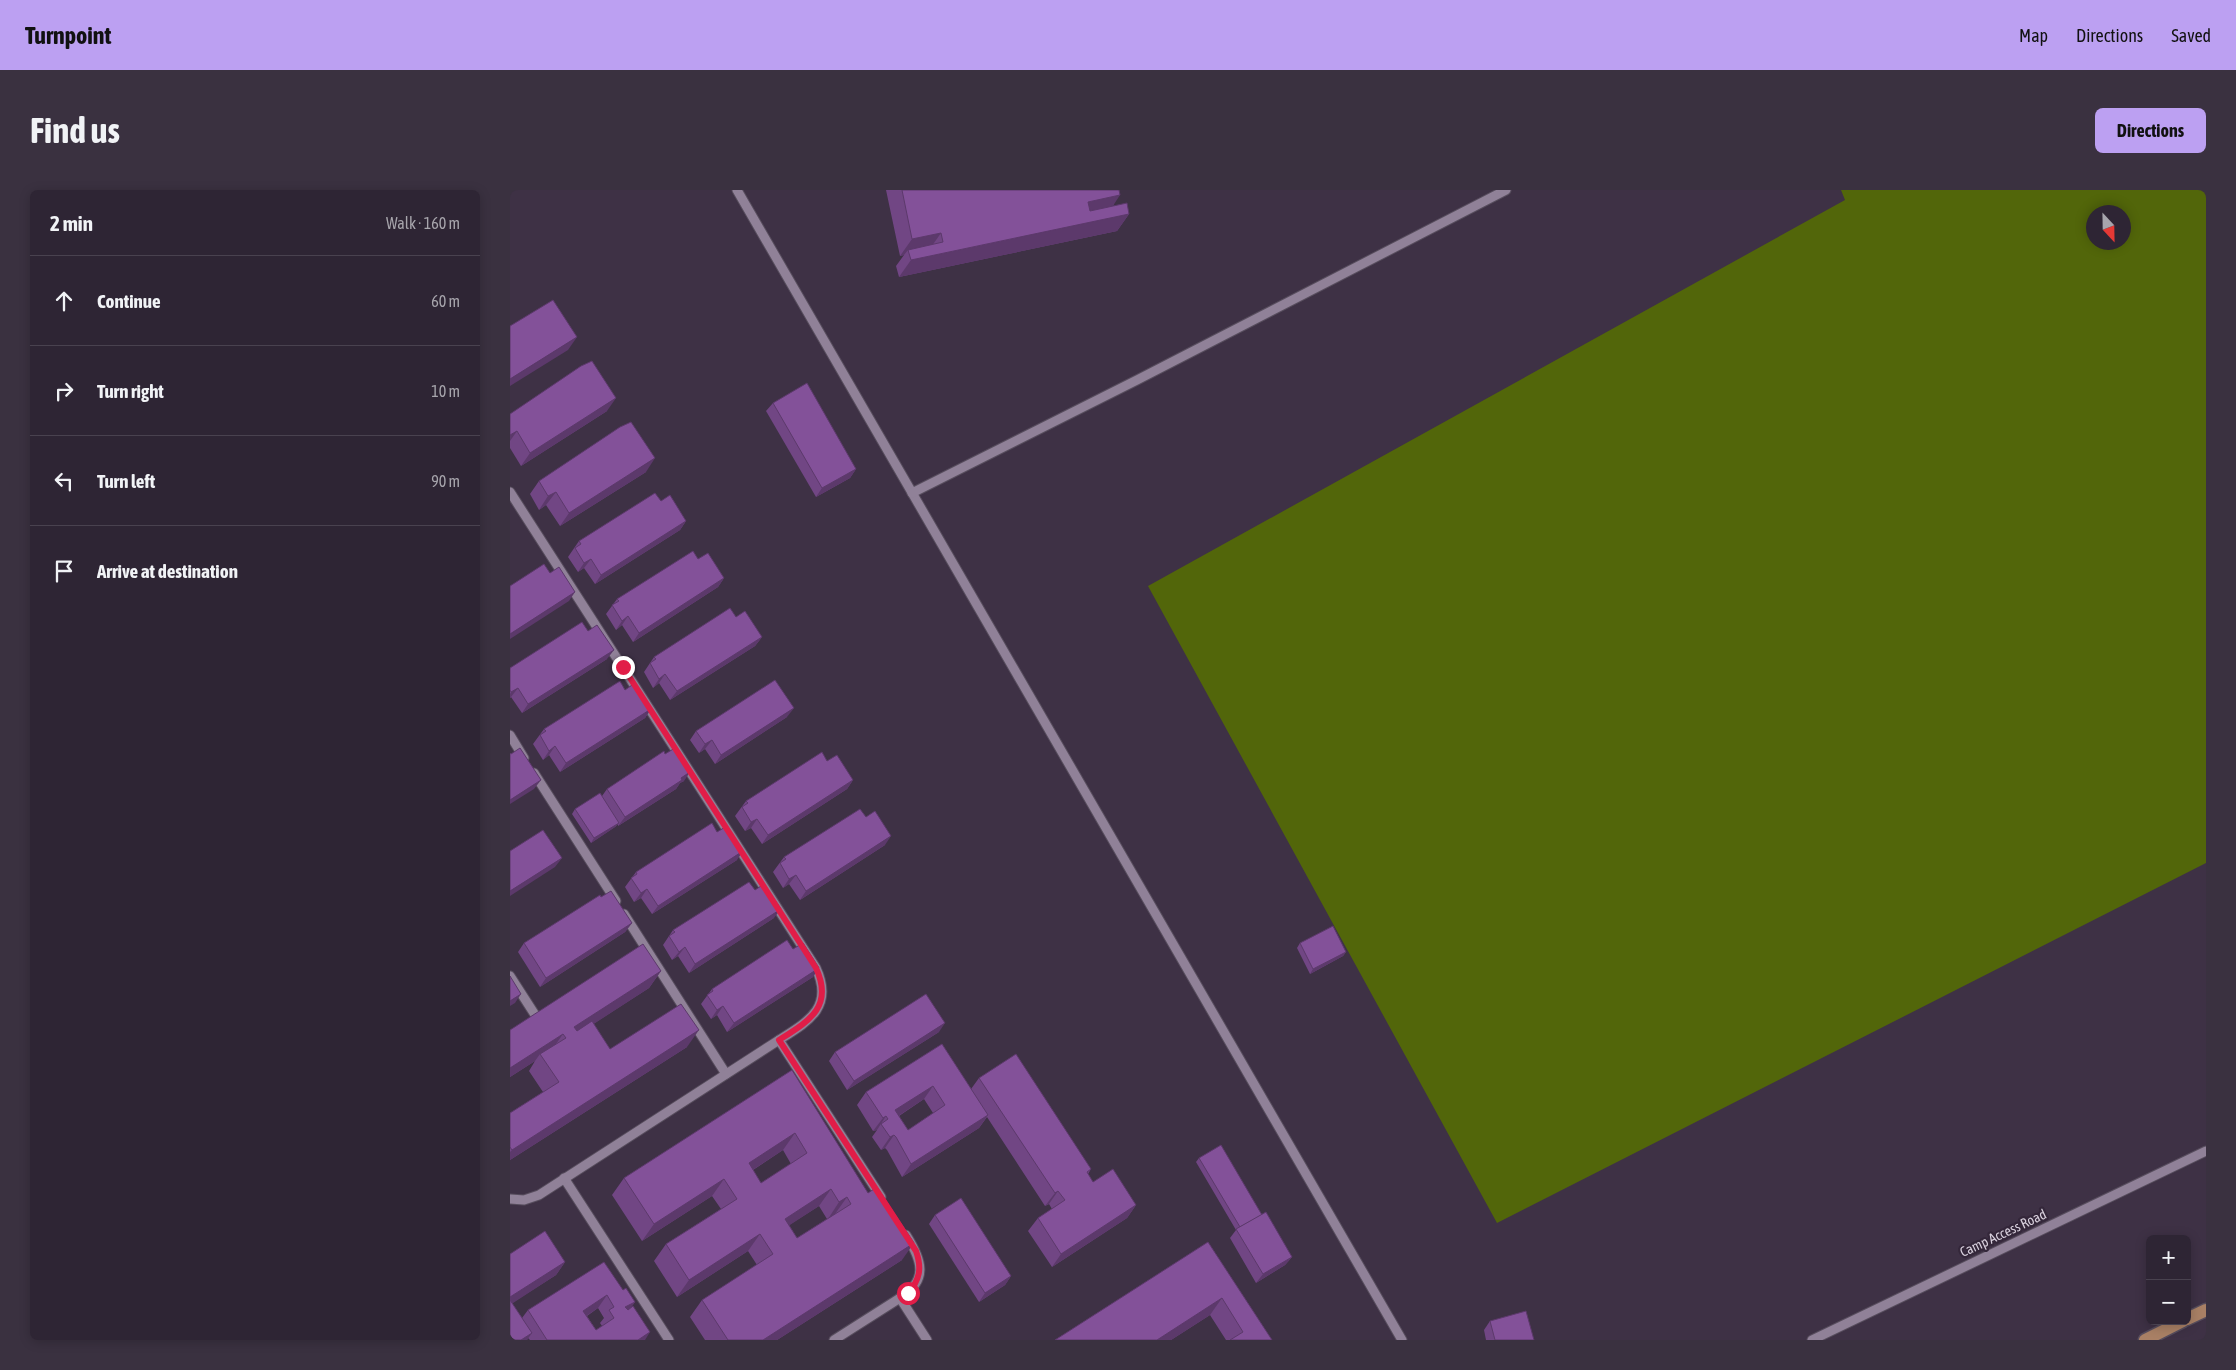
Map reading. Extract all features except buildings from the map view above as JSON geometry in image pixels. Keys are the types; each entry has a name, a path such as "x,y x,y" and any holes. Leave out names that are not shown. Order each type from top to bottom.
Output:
{"main road":[{"path":"2191,1317 2206,1310"},
{"path":"2145,1340 2175,1325"}],"lane":[{"path":"737,190 1402,1340"},
{"path":"912,493 1506,190"},
{"path":"510,492 816,968 823,990 816,1012 802,1026 532,1199 510,1200"},
{"path":"510,735 726,1074"},
{"path":"510,976 539,1021"},
{"path":"779,1040 884,1202"},
{"name":"Camp Access Road","path":"1812,1340 2206,1151"},
{"path":"564,1178 670,1340"},
{"path":"834,1340 900,1298 915,1286 920,1268 916,1251 900,1226"},
{"path":"900,1298 927,1340"}],"green space":[{"path":"1841,190 2206,190 2206,863 1497,1223 1148,586 1845,200"}],"route":[{"path":"623,667 821,978 823,990 821,1002 816,1012 810,1020 779,1040 916,1251 920,1268 919,1277 915,1286 908,1293"}]}
